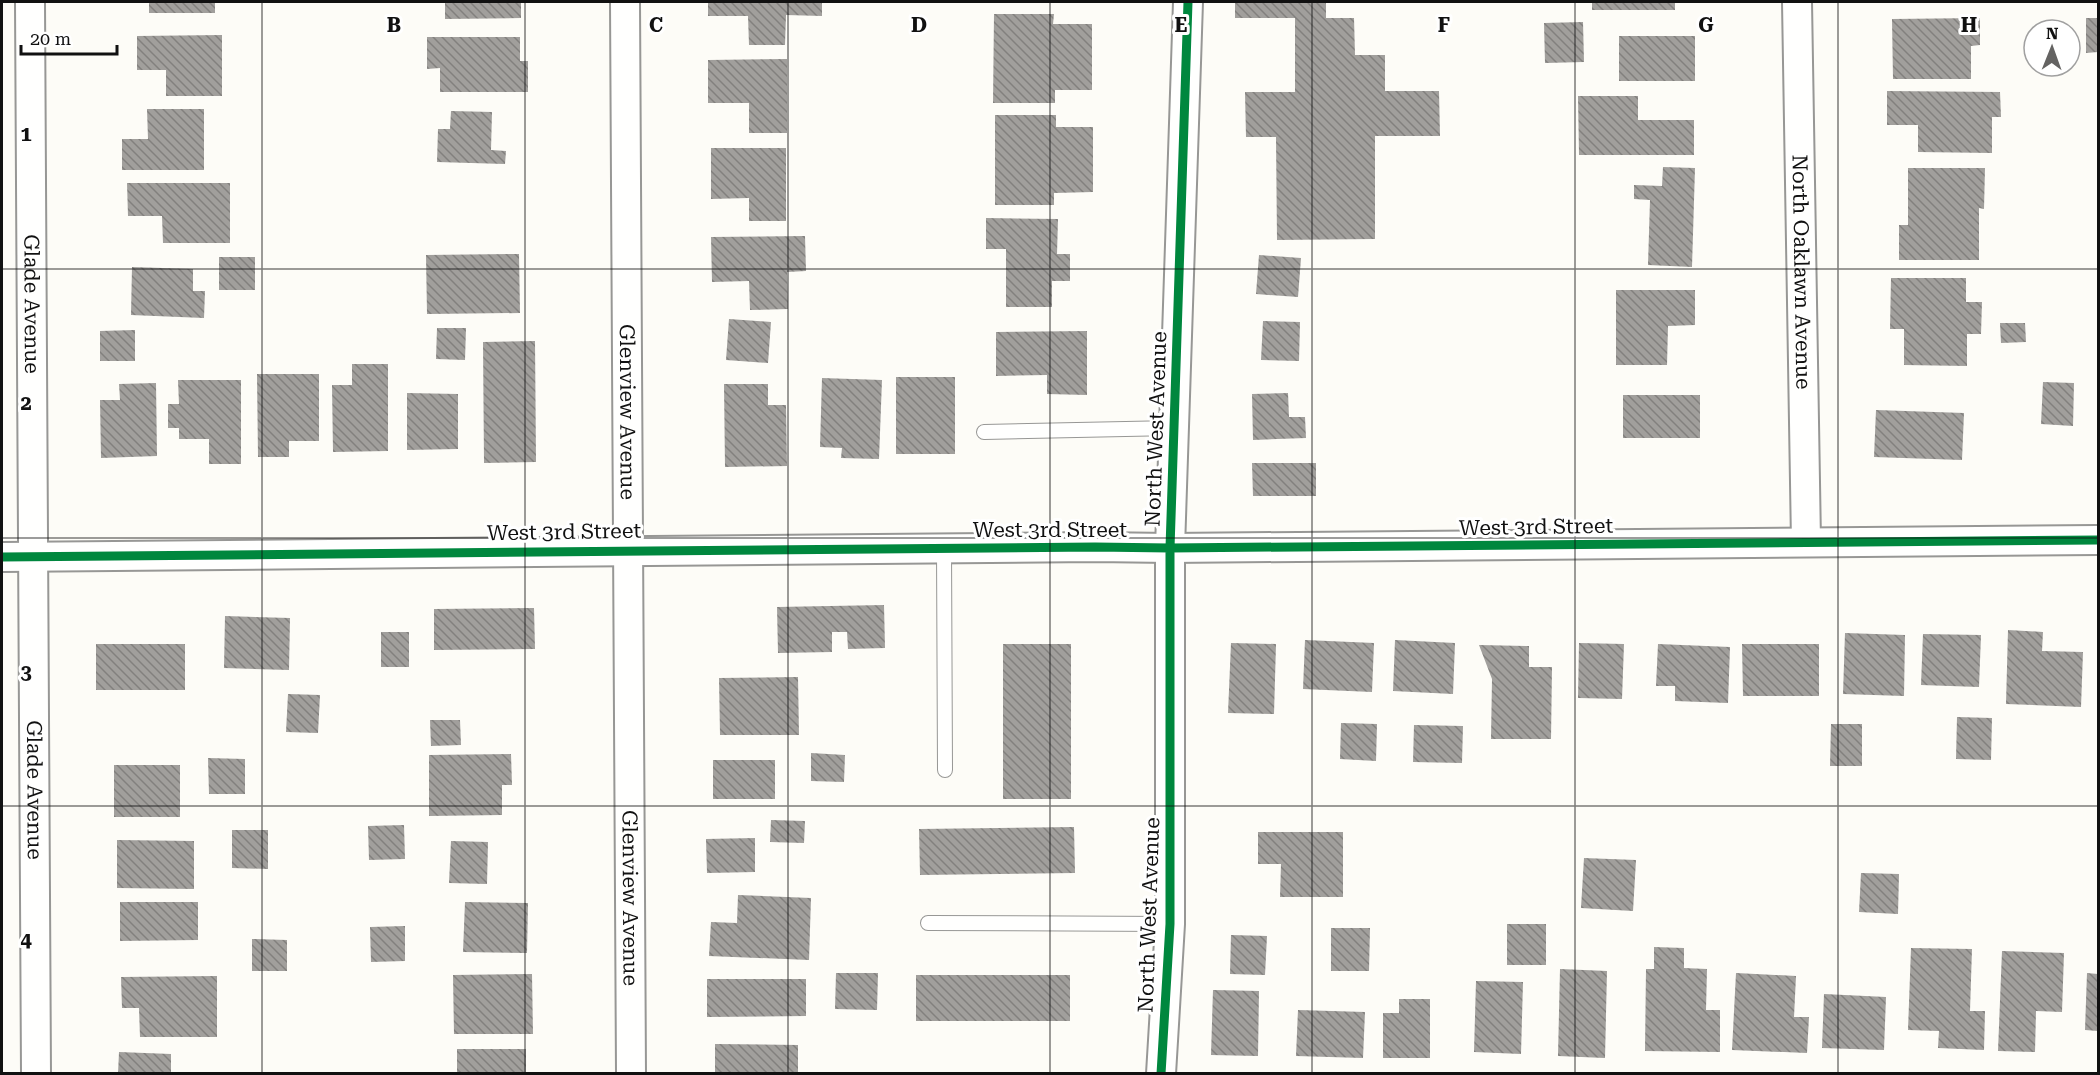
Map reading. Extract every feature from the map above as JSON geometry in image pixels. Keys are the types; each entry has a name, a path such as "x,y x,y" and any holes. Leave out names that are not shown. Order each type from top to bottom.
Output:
{"street":[{"name":"Glade Avenue","path":"30,2 36,1074"},
{"name":"Glenview Avenue","path":"626,2 631,1074"},
{"name":"North West Avenue","path":"1161,1074 1170,924 1170,548 1188,2"},
{"name":"North Oaklawn Avenue","path":"1797,2 1806,542"},
{"name":"West 3rd Street","path":"2,557 628,550 2098,540"}],"lane":[{"path":"984,432 1174,428"},
{"path":"944,548 945,770"},
{"path":"928,923 1170,924"}],"building":[{"path":"149,2 215,2 215,13 149,13"},
{"path":"445,2 521,2 521,18 445,19"},
{"path":"708,2 822,2 822,16 786,15 785,45 749,45 748,16 708,16"},
{"path":"1235,2 1326,2 1326,18 1354,18 1355,55 1385,55 1385,91 1439,91 1440,136 1375,136 1375,239 1277,240 1276,137 1246,137 1245,92 1295,92 1295,18 1235,18"},
{"path":"1592,2 1675,2 1675,10 1592,10"},
{"path":"994,14 1054,14 1053,24 1092,24 1092,90 1055,90 1055,103 993,103"},
{"path":"1980,18 1980,45 1971,46 1971,79 1893,79 1892,19"},
{"path":"2086,18 2098,18 2098,52 2086,53"},
{"path":"1583,22 1584,62 1545,63 1544,23"},
{"path":"222,35 222,96 166,96 166,70 137,70 137,36"},
{"path":"1619,36 1695,36 1695,81 1619,81"},
{"path":"427,37 520,37 520,61 528,61 528,92 440,92 440,68 427,69"},
{"path":"787,59 787,133 749,133 749,103 708,103 708,60"},
{"path":"1887,91 2000,92 2001,117 1992,117 1992,153 1918,152 1918,125 1887,125"},
{"path":"1578,96 1638,96 1638,120 1694,120 1694,155 1579,155"},
{"path":"147,109 204,109 204,170 122,170 122,139 148,139"},
{"path":"451,111 492,112 491,150 506,151 505,164 437,162 438,129 450,129"},
{"path":"995,115 1056,115 1056,127 1093,127 1093,192 1054,193 1054,205 995,205"},
{"path":"711,148 786,148 786,221 749,221 749,198 711,199"},
{"path":"1663,167 1695,168 1692,267 1648,265 1650,200 1634,199 1634,185 1662,186"},
{"path":"1908,168 1985,168 1984,209 1979,208 1979,260 1899,260 1899,225 1908,225"},
{"path":"127,183 230,183 230,243 163,243 162,216 128,216"},
{"path":"986,218 1058,219 1057,254 1070,254 1070,281 1052,281 1052,307 1006,307 1006,249 986,249"},
{"path":"805,236 806,271 787,272 788,309 750,310 749,281 712,282 711,237"},
{"path":"519,254 520,313 427,314 426,255"},
{"path":"1259,255 1301,258 1298,297 1256,294"},
{"path":"219,257 255,257 255,290 219,290"},
{"path":"132,267 193,269 193,291 205,291 204,318 131,315"},
{"path":"1891,278 1966,278 1966,302 1982,302 1981,334 1967,334 1967,366 1904,365 1904,329 1890,329"},
{"path":"1616,290 1695,290 1695,325 1668,326 1667,365 1616,365"},
{"path":"729,319 771,322 768,363 726,360"},
{"path":"1263,321 1300,322 1299,361 1261,360"},
{"path":"2000,323 2025,323 2026,342 2001,343"},
{"path":"437,328 466,328 465,360 436,359"},
{"path":"135,330 135,361 100,361 100,331"},
{"path":"1087,331 1087,395 1047,394 1047,375 996,376 996,332"},
{"path":"535,341 536,462 484,463 483,342"},
{"path":"352,364 388,364 388,451 333,452 332,385 352,385"},
{"path":"257,374 319,374 319,441 289,441 289,457 258,457"},
{"path":"896,377 955,377 955,454 896,454"},
{"path":"822,378 882,380 879,459 841,458 842,448 820,447"},
{"path":"178,380 241,380 241,464 209,464 209,439 179,439 179,428 168,428 168,404 179,404"},
{"path":"2043,382 2074,383 2073,426 2041,424"},
{"path":"156,383 157,456 101,458 100,400 120,400 119,384"},
{"path":"724,384 768,384 768,405 786,405 787,466 725,467"},
{"path":"407,393 458,394 458,449 407,450"},
{"path":"1288,393 1289,417 1305,417 1306,438 1253,440 1252,394"},
{"path":"1623,395 1700,395 1700,438 1623,438"},
{"path":"1876,410 1964,413 1962,460 1874,457"},
{"path":"1252,463 1316,463 1316,496 1253,496"},
{"path":"884,605 885,648 848,649 847,632 832,632 832,652 778,653 777,607"},
{"path":"534,608 535,649 434,650 434,609"},
{"path":"225,616 290,618 289,670 224,668"},
{"path":"2008,630 2043,632 2042,651 2083,652 2081,707 2006,704"},
{"path":"381,632 409,632 409,667 381,667"},
{"path":"1845,633 1905,635 1904,696 1843,694"},
{"path":"1923,634 1981,635 1979,687 1921,685"},
{"path":"1305,640 1374,643 1372,692 1303,689"},
{"path":"1395,640 1455,643 1453,694 1393,691"},
{"path":"1231,643 1276,644 1274,714 1228,713"},
{"path":"1579,643 1624,644 1622,699 1578,698"},
{"path":"96,644 185,644 185,690 96,690"},
{"path":"1003,644 1071,644 1071,799 1003,799"},
{"path":"1658,644 1730,647 1728,703 1675,701 1675,686 1656,686"},
{"path":"1742,644 1819,644 1819,696 1743,696"},
{"path":"1479,645 1529,646 1529,667 1552,667 1551,739 1491,739 1492,679"},
{"path":"798,677 799,735 720,735 719,678"},
{"path":"288,694 320,695 318,733 286,732"},
{"path":"1957,717 1992,718 1991,760 1956,759"},
{"path":"430,720 460,720 461,745 431,746"},
{"path":"1341,723 1377,724 1376,761 1340,759"},
{"path":"1831,724 1862,724 1862,766 1830,766"},
{"path":"1414,725 1463,726 1462,763 1413,762"},
{"path":"811,753 845,755 844,782 811,781"},
{"path":"511,754 512,785 502,785 502,815 429,816 429,755"},
{"path":"208,758 245,759 245,794 209,794"},
{"path":"713,760 775,760 775,799 713,799"},
{"path":"114,765 180,765 180,817 114,817"},
{"path":"771,820 805,821 804,843 770,842"},
{"path":"404,825 405,859 369,860 368,826"},
{"path":"1074,827 1075,873 920,875 919,829"},
{"path":"232,830 268,830 268,869 232,868"},
{"path":"1258,832 1343,832 1343,897 1280,897 1281,864 1258,864"},
{"path":"755,838 755,872 707,873 706,839"},
{"path":"117,840 194,841 194,889 117,888"},
{"path":"451,841 488,842 487,884 449,883"},
{"path":"1584,858 1636,860 1633,911 1581,908"},
{"path":"1861,873 1899,874 1898,914 1859,912"},
{"path":"738,895 811,898 809,960 709,956 711,922 737,923"},
{"path":"120,902 198,902 198,940 120,941"},
{"path":"465,902 528,903 527,953 463,952"},
{"path":"1507,924 1546,924 1546,965 1507,965"},
{"path":"405,926 405,961 371,962 370,927"},
{"path":"1331,928 1370,928 1369,971 1331,971"},
{"path":"1231,935 1267,936 1265,975 1230,974"},
{"path":"252,939 287,940 287,971 252,971"},
{"path":"1654,947 1684,948 1684,968 1707,969 1706,1010 1720,1010 1720,1052 1645,1051 1646,969 1654,969"},
{"path":"1911,948 1972,949 1970,1011 1985,1011 1984,1050 1938,1048 1939,1031 1908,1030"},
{"path":"2002,951 2064,953 2062,1012 2036,1011 2035,1052 1998,1051"},
{"path":"1560,969 1607,971 1605,1058 1558,1056"},
{"path":"836,973 878,973 877,1010 835,1009"},
{"path":"1736,973 1796,976 1794,1017 1809,1017 1807,1053 1732,1050"},
{"path":"2087,973 2098,974 2098,1031 2085,1030"},
{"path":"532,974 533,1034 454,1034 453,975"},
{"path":"916,975 1070,975 1070,1021 916,1021"},
{"path":"217,976 217,1037 140,1037 139,1008 122,1008 121,977"},
{"path":"707,979 806,979 806,1016 707,1017"},
{"path":"1476,981 1523,982 1521,1054 1474,1052"},
{"path":"1213,990 1259,991 1258,1056 1211,1055"},
{"path":"1824,994 1886,997 1884,1050 1822,1048"},
{"path":"1399,999 1430,999 1430,1058 1383,1058 1383,1013 1399,1013"},
{"path":"1298,1010 1365,1012 1363,1058 1296,1056"},
{"path":"715,1044 798,1045 798,1074 715,1074"},
{"path":"457,1049 526,1049 526,1074 457,1074"},
{"path":"119,1052 171,1054 171,1074 118,1074"}],"cycle path":[{"path":"1161,1074 1170,924 1170,548 1188,2"},
{"path":"2,557 2098,540"}]}
